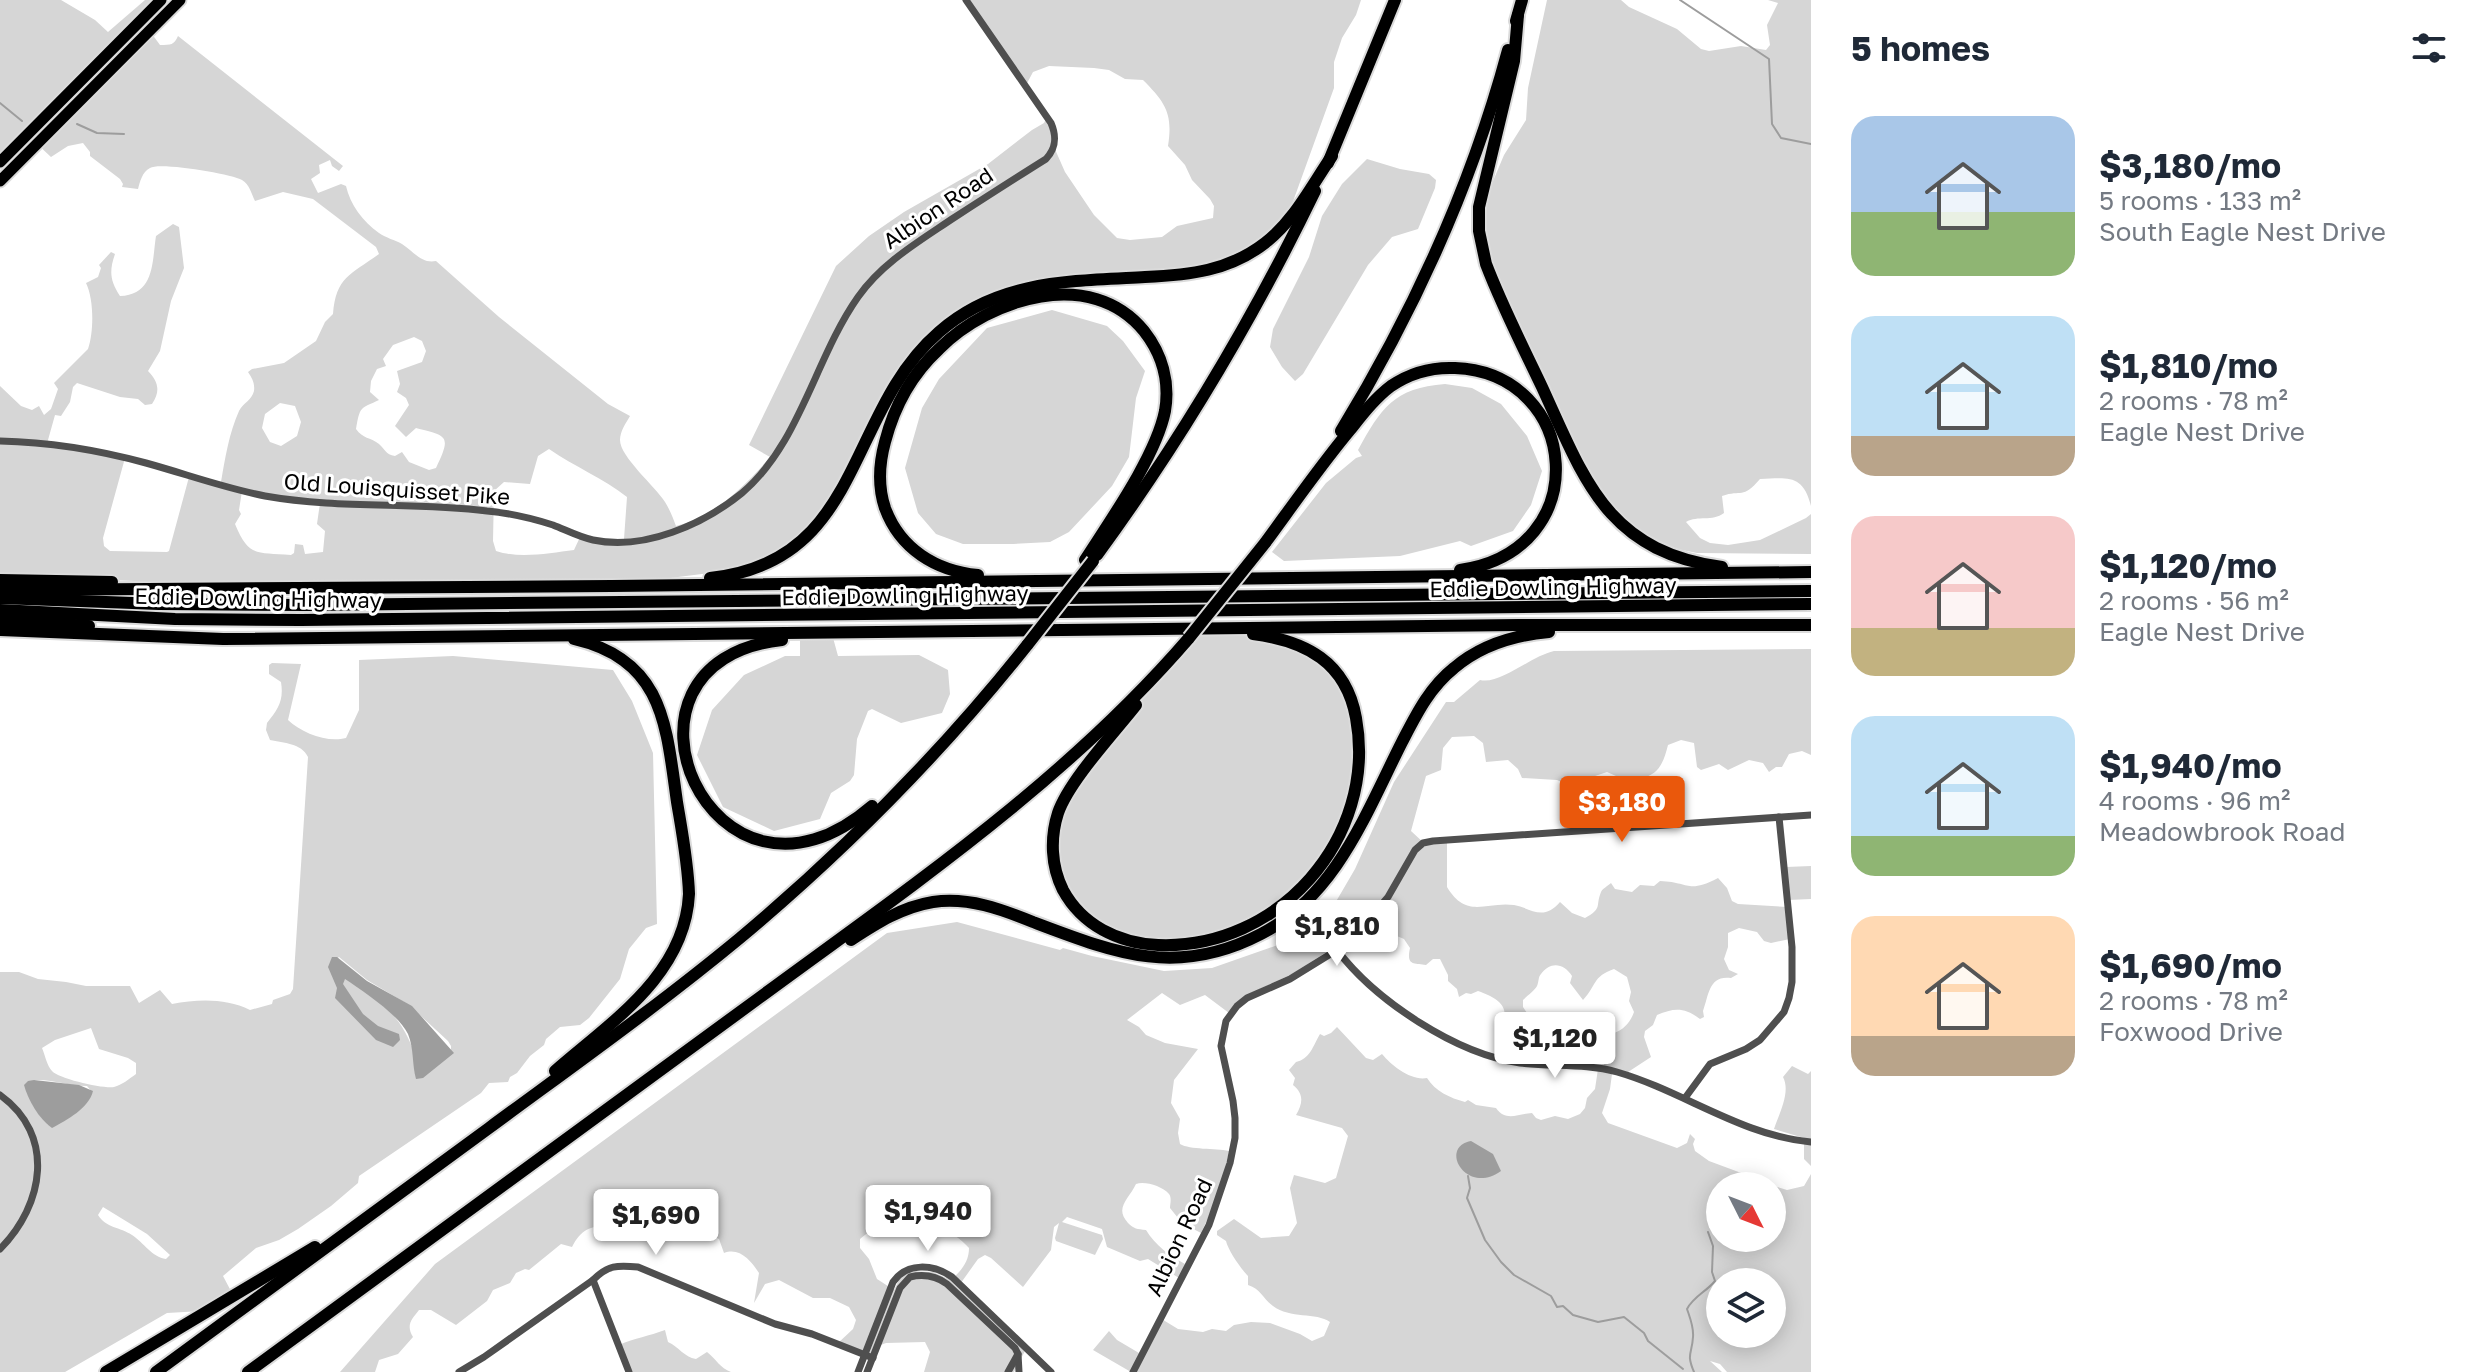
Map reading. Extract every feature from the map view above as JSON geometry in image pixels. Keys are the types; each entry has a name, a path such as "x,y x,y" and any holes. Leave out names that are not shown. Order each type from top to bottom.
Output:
{"highway":[{"path":"156,1372 648,1011 764,917 829,858 935,752 1028,644 1180,434 1236,344 1332,156 1395,0"},
{"path":"1265,543 1348,419 1420,286 1473,160 1522,0"},
{"path":"1518,15 1514,61 1479,215 1481,248 1492,280 1584,477 1608,512 1640,539 1680,558 1773,573"},
{"path":"612,586 721,577 750,570 779,557 807,537 830,511 903,371 932,338 958,316 990,299 1034,285 1186,275 1229,264 1256,250 1278,232 1332,156"},
{"path":"1037,581 963,574 926,559 910,547 894,526 883,502 880,477 884,446 894,414 913,378 932,355 956,334 986,315 1016,303 1047,296 1086,296 1106,302 1125,313 1154,347 1165,379 1165,411 1153,443 1089,560"},
{"path":"1210,628 1287,640 1313,651 1332,667 1347,688 1356,716 1359,759 1347,820 1327,858 1301,890 1277,910 1253,924 1219,938 1175,945 1120,938 1084,917 1061,885 1055,867 1055,824 1071,788 1265,543 1340,442 1392,385 1421,372 1451,368 1480,372 1506,383 1536,411 1553,443 1556,480 1545,518 1526,542 1492,563 1461,570 1393,577"},
{"path":"0,590 1811,572"},
{"path":"0,580 299,588"},
{"name":"Eddie Dowling Highway","path":"0,598 306,605 1811,591"},
{"name":"Eddie Dowling Highway","path":"0,610 175,619 301,620 1811,604"},
{"path":"0,620 285,637"},
{"path":"760,997 888,917 933,902 958,901 991,906 1104,948 1140,956 1176,958 1198,955 1247,941 1273,928 1297,910 1330,877 1421,707 1454,667 1481,650 1518,636 1639,625"},
{"path":"0,630 191,639 1210,628 1811,626"},
{"path":"864,632 760,643 734,652 712,669 695,691 684,725 686,763 697,790 717,814 742,832 772,842 803,842 822,838 849,825 935,752"},
{"path":"491,1126 659,976 681,937 689,904 688,873 669,740 656,699 638,673 614,654 579,640 540,635"},
{"path":"248,1372 954,855 1025,798 1122,710 1186,641"},
{"path":"106,1372 383,1206"}],"main road":[{"path":"18,163 5,156 168,3"},
{"path":"0,181 168,3"}],"street":[{"name":"Albion Road","path":"770,462 844,319 874,276 910,247 1046,159 1054,149 1051,123 966,0"},
{"name":"Old Louisquisset Pike","path":"0,441 107,453 208,483 266,496 322,503 486,510 529,518 583,537 612,542 643,539 697,521 746,490 770,462"},
{"path":"1685,1098 1710,1064 1760,1040 1784,1012 1792,982 1792,947 1779,817 1811,815"},
{"name":"Albion Road","path":"1133,1372 1198,1247 1225,1184 1235,1138 1233,1101 1221,1046 1226,1021 1247,998 1290,979 1337,950 1375,914 1415,850 1429,842 1779,817"},
{"path":"1337,950 1368,983 1422,1023 1456,1043 1519,1062 1587,1066 1617,1072 1772,1135 1811,1142"},
{"path":"0,1095 13,1105 28,1124 35,1140 38,1164 29,1207 17,1229 0,1249"},
{"path":"459,1372 593,1280 603,1269 619,1265 638,1267 775,1324 812,1334 869,1356"},
{"path":"858,1372 869,1356 894,1291 896,1277 907,1268 921,1267 946,1273 1051,1372"},
{"path":"894,1291 910,1277 940,1280 1015,1348 1018,1369"},
{"path":"593,1280 629,1372"},
{"path":"1008,1372 1018,1354 1027,1349"},
{"path":"1018,1369 1027,1349"},
{"path":"867,1372 869,1356"}],"shaded area":[{"path":"0,0 61,0 95,20 108,32 145,0 157,0 0,158"},
{"path":"965,0 1361,0 1342,38 1334,62 1334,88 1291,207 1265,239 1208,268 1037,281 929,336 830,506 808,531 750,568 646,581 216,584 0,576 0,386 21,406 32,410 39,406 44,415 51,409 58,389 54,383 88,349 92,316 86,283 98,277 99,265 111,252 115,254 111,271 114,286 120,296 131,294 140,290 150,275 156,236 173,224 179,227 184,268 171,301 160,351 148,371 156,382 157,395 152,404 145,405 138,399 120,397 77,383 61,416 55,415 48,440 125,458 103,538 104,546 110,551 167,552 189,477 221,482 236,419 254,391 248,372 284,363 316,341 325,322 333,314 341,284 352,272 379,254 376,247 313,199 283,192 255,201 242,180 167,166 147,170 138,189 122,187 120,179 90,156 83,143 68,146 51,157 36,143 149,30 160,45 172,44 178,36 343,166 339,171 330,160 319,165 320,173 311,179 318,193 341,184 346,186 354,206 373,229 422,259 436,261 499,317 608,404 630,416 621,433 622,447 665,502 676,526 716,508 740,489 770,457 749,445 836,266 869,236 904,212 988,164 1046,119 1053,131 1054,147 1065,172 1094,215 1117,238 1162,237 1177,226 1213,218 1214,206 1210,199 1168,146 1166,110 1143,80 1125,79 1109,70 1049,66 1033,72 1025,87","holes":["414,337 422,341 426,351 422,362 397,371 400,384 397,392 406,398 409,405 395,426 406,437 416,428 444,439 444,449 436,468 429,470 409,462 402,452 395,456 389,454 356,429 362,409 379,400 370,392 371,381 377,369 386,366 383,359 393,345","280,403 295,406 301,422 297,436 281,446 270,442 262,428 265,414","549,449 627,497 624,539 581,535 574,550 525,555 496,551 493,541 494,491 504,482 530,484 538,456","242,491 320,503 317,524 325,531 323,552 305,554 303,545 295,544 291,555 256,551 245,543 235,524 241,514"]},
{"path":"1547,0 1621,0 1629,7 1677,29 1701,49 1709,51 1741,46 1766,50 1770,45 1767,25 1778,3 1768,0 1811,0 1811,506 1799,483 1786,479 1760,479 1745,492 1722,496 1724,513 1719,516 1686,522 1700,538 1710,543 1728,545 1760,540 1811,514 1811,554 1697,553 1677,549 1674,553 1609,514 1486,268 1480,212 1504,155 1526,120 1528,88"},
{"path":"1367,159 1429,174 1436,180 1435,188 1418,229 1392,237 1368,265 1303,374 1295,381 1270,347 1273,329 1309,257 1322,216 1342,184"},
{"path":"1052,310 1107,326 1123,341 1145,371 1136,398 1129,457 1112,486 1069,532 1050,542 963,544 936,534 918,513 905,468 922,408 939,379 987,328"},
{"path":"1445,384 1472,388 1501,404 1527,436 1542,471 1531,505 1513,531 1471,546 1460,541 1400,556 1284,561 1272,552 1326,483 1362,456 1358,450 1374,423 1391,403 1413,390"},
{"path":"1200,629 1284,639 1336,675 1352,710 1356,762 1347,809 1325,856 1289,898 1215,937 1130,941 1076,911 1050,844 1077,776"},
{"path":"832,634 838,656 919,655 948,670 950,694 942,713 901,723 872,709 868,711 857,739 854,775 850,781 831,793 820,819 774,831 723,807 697,755 712,710 744,675 785,656 800,656 800,637"},
{"path":"1811,649 1811,755 1802,751 1789,754 1782,767 1769,772 1763,763 1749,760 1728,770 1719,764 1701,770 1697,767 1694,743 1681,740 1668,745 1660,767 1646,777 1620,782 1607,772 1591,781 1577,781 1571,786 1557,780 1522,778 1508,760 1486,762 1483,743 1474,736 1452,737 1443,748 1441,770 1426,776 1411,831 1425,844 1447,841 1447,887 1454,897 1470,906 1504,904 1542,913 1560,902 1572,913 1585,918 1596,909 1601,892 1611,883 1615,889 1632,892 1640,885 1654,886 1660,881 1694,886 1718,878 1727,888 1732,901 1738,904 1788,907 1790,939 1771,943 1764,941 1757,932 1739,928 1728,933 1724,959 1729,970 1738,974 1714,983 1703,1011 1704,1017 1700,1019 1679,1010 1657,1015 1644,1037 1651,1057 1625,1074 1612,1074 1602,1113 1608,1123 1677,1148 1687,1143 1690,1134 1695,1139 1695,1151 1709,1161 1739,1172 1706,1172 1706,1252 1786,1252 1786,1190 1804,1186 1811,1174 1811,1372 1727,1372 1720,1364 1710,1361 1722,1372 1131,1372 1093,1350 1109,1331 1117,1340 1139,1353 1160,1318 1178,1329 1203,1332 1212,1329 1226,1331 1234,1325 1251,1322 1270,1323 1312,1341 1324,1336 1330,1322 1280,1310 1248,1285 1248,1276 1226,1241 1217,1235 1217,1231 1234,1219 1261,1238 1289,1236 1297,1223 1290,1188 1294,1175 1325,1183 1336,1178 1348,1136 1342,1128 1296,1115 1301,1099 1293,1085 1295,1078 1289,1070 1308,1055 1320,1034 1324,1036 1337,1027 1366,1058 1373,1060 1382,1054 1402,1072 1427,1078 1448,1096 1496,1108 1504,1115 1532,1113 1541,1120 1555,1116 1568,1119 1585,1108 1587,1098 1595,1089 1598,1069 1603,1068 1609,1049 1601,1040 1610,1031 1614,1033 1624,1027 1634,1012 1629,1001 1631,992 1627,977 1614,969 1607,972 1598,978 1583,1000 1570,983 1572,976 1569,972 1553,965 1540,975 1536,988 1523,1000 1527,1013 1514,1021 1504,1021 1504,1009 1494,998 1478,991 1459,997 1457,989 1448,981 1440,959 1433,959 1426,965 1410,961 1410,948 1404,939 1392,934 1391,915 1379,904 1336,946 1292,974 1245,996 1229,1013 1205,995 1180,1005 1162,993 1127,1020 1146,1035 1165,1043 1198,1049 1174,1080 1171,1103 1180,1119 1180,1144 1229,1151 1220,1192 1201,1233 1182,1223 1170,1208 1169,1194 1158,1187 1136,1184 1124,1204 1122,1213 1128,1223 1146,1230 1163,1250 1185,1264 1179,1278 1148,1259 1140,1261 1107,1247 1102,1229 1067,1217 1062,1222 1102,1235 1095,1255 1056,1241 1059,1223 1054,1227 1051,1250 1023,1287 991,1258 985,1255 978,1259 958,1287 1026,1349 1014,1372 924,1372 930,1352 925,1342 886,1343 878,1346 870,1358 837,1344 853,1329 856,1320 849,1307 830,1298 813,1298 779,1280 765,1284 754,1303 759,1273 744,1256 735,1252 724,1253 719,1239 694,1229 678,1228 671,1218 639,1211 632,1215 627,1227 595,1227 583,1233 572,1247 561,1244 529,1270 516,1273 510,1283 493,1290 487,1301 456,1325 431,1310 419,1310 410,1323 413,1337 398,1354 379,1360 375,1372 340,1372 435,1264 887,933 957,922 1060,950 1063,948 1164,971 1212,968 1301,937 1334,905 1355,869 1394,782 1446,702 1454,702 1480,680 1497,678 1554,651","holes":["907,1218 915,1220 923,1232 948,1232 969,1248 968,1258 951,1280 933,1272 910,1271 899,1280 894,1290 877,1279 869,1259 860,1248 860,1239 871,1230"]},
{"path":"453,656 613,670 632,701 653,753 657,924 646,928 629,949 620,979 589,1018 580,1025 560,1027 508,1082 489,1083 481,1093 359,1176 358,1183 331,1206 279,1240 256,1248 223,1276 232,1293 202,1311 167,1313 65,1372 0,1372 0,972 19,972 38,979 86,986 130,986 139,1003 160,990 172,1004 212,1001 231,1003 250,1010 272,1004 273,1000 290,994 293,989 308,757 297,746 270,740 267,723 279,704 282,689 281,682 269,674 269,665 301,664 288,720 315,736 339,739 346,738 359,710 359,660","holes":["339,957 367,980 409,1005 448,1041 451,1054 422,1072 398,1021 334,961","91,1028 99,1049 136,1063 136,1074 114,1087 63,1077 50,1069 42,1048 55,1040","35,1080 41,1080 87,1086 92,1092 48,1125 38,1113 27,1087","103,1207 147,1234 170,1255 166,1259 156,1256 132,1235 109,1225 98,1215"]},
{"path":"1811,866 1811,899 1788,900 1786,867"},
{"path":"332,957 337,957 367,981 412,1006 454,1053 423,1078 416,1079 410,1039 397,1019 345,979 343,984 363,1014 378,1026 399,1034 400,1040 393,1047 376,1040 335,998 337,988 328,967"},
{"path":"1792,1066 1808,1074 1811,1071 1811,1166 1804,1159 1804,1138 1774,1129 1785,1096 1783,1077"},
{"path":"34,1080 79,1085 93,1091 82,1108 52,1128 38,1114 26,1091 24,1085"},
{"path":"1471,1141 1493,1154 1501,1171 1477,1178 1460,1168 1457,1152 1461,1145"},
{"path":"665,1330 668,1342 688,1356 696,1359 707,1352 731,1372 629,1372 619,1345"}],"waterway":[{"path":"1680,0 1769,59 1772,124 1781,138 1811,144"},
{"path":"0,103 22,121"},
{"path":"77,124 97,133 124,134"},
{"path":"1468,1176 1470,1188 1467,1198 1485,1240 1514,1275 1551,1296 1557,1307 1563,1306 1573,1315 1598,1322 1624,1317 1683,1369"},
{"path":"1694,1372 1690,1357 1693,1330 1687,1309 1715,1281 1713,1252"}]}
